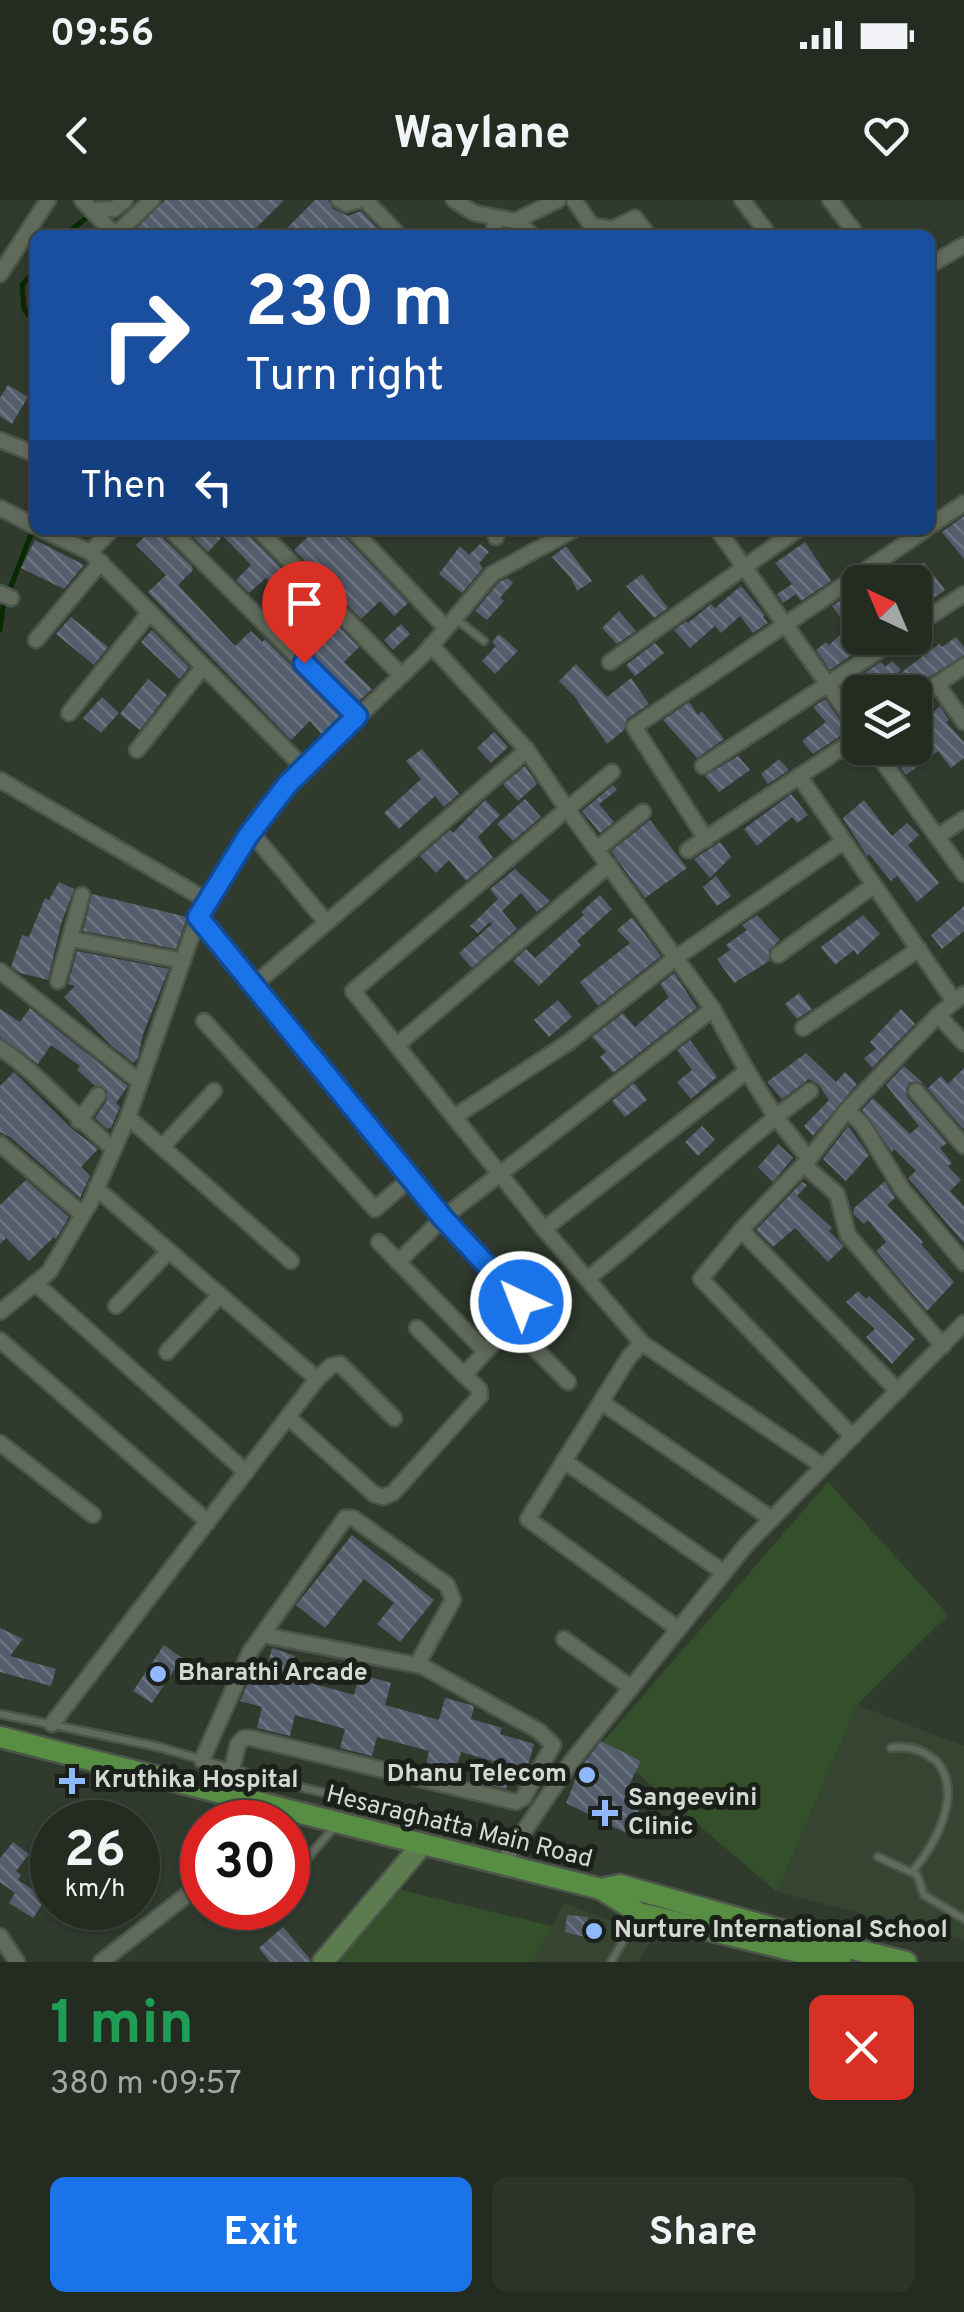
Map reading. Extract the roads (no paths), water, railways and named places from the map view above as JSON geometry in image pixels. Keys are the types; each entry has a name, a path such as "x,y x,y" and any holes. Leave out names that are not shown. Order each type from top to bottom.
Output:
{"main road":[{"name":"Hesaraghatta Main Road","path":"0,1737 221,1800"},
{"name":"Hesaraghatta Main Road","path":"310,1820 600,1889 620,1885 811,1953 906,1962"},
{"path":"600,1889 639,1913 840,1962"}],"street":[{"path":"0,274 48,200"},
{"path":"86,205 114,209 125,200"},
{"path":"120,230 152,200"},
{"path":"339,200 350,204 362,200 394,230"},
{"path":"454,200 474,213 516,221 526,230"},
{"path":"516,221 558,200"},
{"path":"742,200 765,230"},
{"path":"830,200 853,230"},
{"path":"582,203 596,230 612,229 635,218 644,230"},
{"path":"86,205 110,230"},
{"path":"494,230 495,217"},
{"path":"935,262 964,245"},
{"path":"0,440 30,452"},
{"path":"935,523 964,503"},
{"path":"0,508 30,523"},
{"path":"53,535 96,557 304,768"},
{"path":"36,640 107,535"},
{"path":"175,535 357,716"},
{"path":"264,535 401,675"},
{"path":"358,535 450,622"},
{"path":"3,1304 49,1272 96,1188 128,1117 198,917 251,832 304,768 431,645 492,574 564,535"},
{"path":"722,535 842,706"},
{"path":"610,662 789,535"},
{"path":"706,839 634,726 917,535"},
{"path":"932,615 964,594"},
{"path":"69,713 150,612"},
{"path":"431,645 527,750 713,1009 747,1071 807,1162 837,1194 848,1235 943,1346"},
{"path":"703,766 872,655"},
{"path":"138,750 204,666"},
{"path":"932,688 964,666"},
{"path":"938,684 964,722"},
{"path":"688,850 842,746"},
{"path":"254,985 527,750"},
{"path":"886,765 964,874"},
{"path":"612,772 353,991 544,1229 642,1342 823,1466"},
{"path":"799,776 918,949 959,998 847,1110 807,1162 700,1279 852,1436"},
{"path":"0,780 208,901"},
{"path":"596,849 643,812"},
{"path":"938,836 964,819"},
{"path":"251,832 326,922"},
{"path":"454,1118 569,1042 677,957 844,842"},
{"path":"397,1046 609,865"},
{"path":"778,955 874,885"},
{"path":"58,981 82,895"},
{"path":"198,917 443,1218 521,1302 522,1312 464,1375"},
{"path":"72,938 183,962"},
{"path":"803,1028 918,949"},
{"path":"0,971 140,1082"},
{"path":"398,1262 443,1218 713,1009"},
{"path":"938,1015 964,1044"},
{"path":"204,1022 375,1209 411,1178"},
{"path":"0,1048 114,1148"},
{"path":"544,1229 747,1071"},
{"path":"916,1090 964,1146"},
{"path":"587,1279 775,1116 810,1091"},
{"path":"162,1147 214,1092"},
{"path":"79,1121 98,1095"},
{"path":"847,1110 863,1125 902,1188 964,1263"},
{"path":"128,1117 290,1260"},
{"path":"0,1144 82,1214"},
{"path":"96,1188 317,1379"},
{"path":"741,1230 898,1391"},
{"path":"379,1242 484,1351"},
{"path":"116,1306 169,1250"},
{"path":"35,1283 246,1472"},
{"path":"166,1352 220,1295"},
{"path":"501,1865 571,1762 724,1572 964,1323"},
{"path":"510,1324 568,1382"},
{"path":"288,1417 374,1494 383,1497 393,1493 480,1396 479,1389 418,1328"},
{"path":"0,1340 208,1522"},
{"path":"642,1342 528,1518 677,1628"},
{"path":"52,1724 317,1379 340,1364 394,1418"},
{"path":"601,1402 772,1519"},
{"path":"0,1443 93,1515"},
{"path":"564,1461 724,1572"},
{"path":"202,1760 250,1652 345,1518 353,1518 448,1585 452,1592 453,1600 420,1659 422,1666"},
{"path":"232,1768 238,1744 251,1738 516,1802 523,1798 553,1746 548,1736 422,1666 263,1635"},
{"path":"564,1639 630,1687"},
{"path":"322,1962 420,1846"},
{"path":"103,1961 180,1900"},
{"path":"0,1936 17,1962"}],"lane":[{"path":"450,622 484,642"},
{"path":"0,1714 202,1760 499,1836"},
{"path":"892,1748 904,1746 922,1752 952,1779 953,1794 943,1828 912,1872"},
{"path":"310,1855 336,1824"},
{"path":"878,1857 912,1872 924,1895 964,1919"},
{"path":"611,1962 639,1913 646,1892"}],"waterway":[{"path":"71,230 90,215"},
{"path":"30,276 22,285 24,309 30,317"},
{"path":"0,630 3,607 31,535"}],"place":[{"name":"Bharathi Arcade","path":"158,1674"},
{"name":"Dhanu Telecom","path":"587,1775"},
{"name":"Kruthika Hospital","path":"72,1781"},
{"name":"Sangeevini Clinic","path":"605,1813"},
{"name":"Nurture International School","path":"594,1931"}]}
